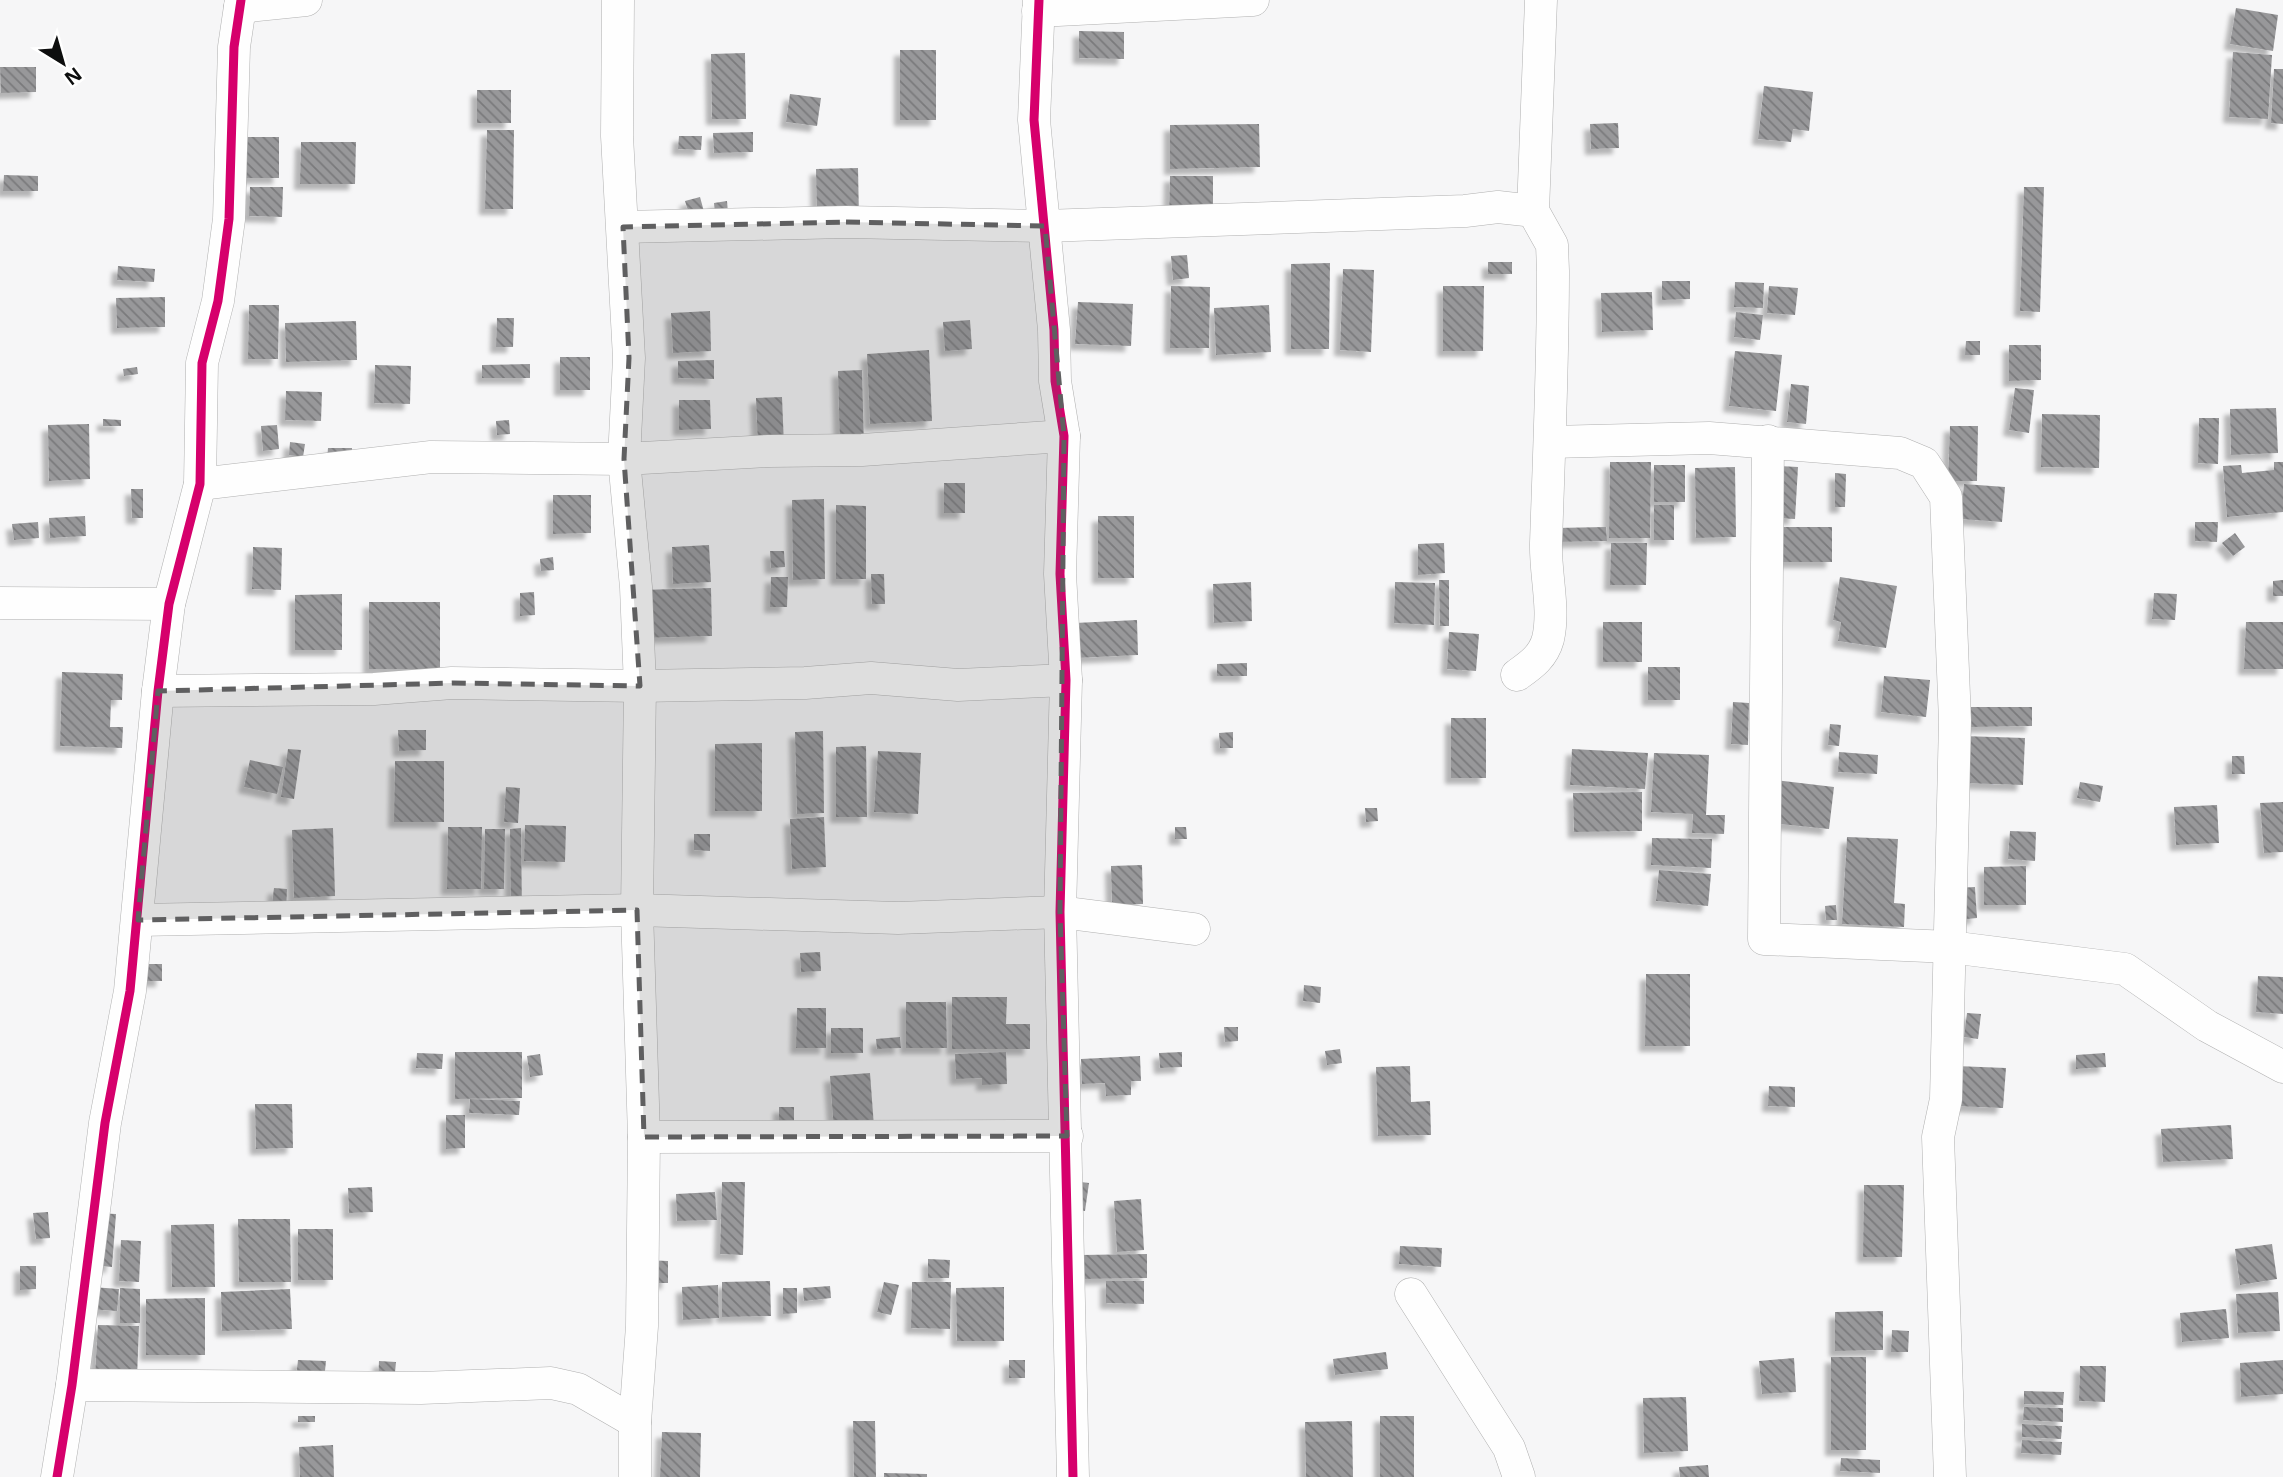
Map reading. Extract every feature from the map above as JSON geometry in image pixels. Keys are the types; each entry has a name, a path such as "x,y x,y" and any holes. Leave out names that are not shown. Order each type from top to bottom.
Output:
{"street":[{"path":"57,1477 72,1385 105,1123 130,991 158,691 169,604 200,484 202,363 218,301 229,219 234,47 241,4 306,0"},
{"path":"618,0 617,136 629,358 624,459 636,587 640,686 637,910 644,1137 642,1326 635,1422 635,1477"},
{"path":"1073,1477 1060,912 1066,680 1060,574 1064,436 1055,382 1054,330 1034,120 1039,6 1254,0"},
{"path":"1517,675 1539,659 1548,640 1549,615 1546,547 1551,442 1552,245 1533,211 1541,0"},
{"path":"623,227 846,222 1045,226 1465,211 1498,206 1533,211"},
{"path":"200,484 431,457 624,459 769,451 862,450 1064,436"},
{"path":"1551,442 1709,438 1900,453 1924,463 1946,497 1955,698 1945,1099 1938,1137 1950,1477"},
{"path":"1768,441 1763,939 1950,947 2125,969 2207,1026 2283,1067"},
{"path":"0,603 169,604"},
{"path":"158,691 374,689 452,683 640,686 805,683 871,678 958,685 1066,680"},
{"path":"138,919 637,910 898,918 1060,912 1194,929"},
{"path":"644,1137 1067,1136"},
{"path":"1411,1294 1509,1448 1519,1477"},
{"path":"72,1385 421,1388 551,1383 578,1389 635,1422"}],"highlighted area":[{"path":"846,222 1045,226 1064,436 1060,912 1067,1136 644,1137 637,910 138,920 158,691 452,683 640,686 624,459 629,358 623,227"}],"building":[{"path":"2236,8 2278,15 2273,51 2230,44"},
{"path":"1079,31 1124,32 1124,59 1079,58"},
{"path":"900,50 936,50 936,120 900,120"},
{"path":"2233,52 2272,55 2268,119 2229,117"},
{"path":"745,53 746,119 712,119 711,54"},
{"path":"0,67 36,67 36,92 1,93"},
{"path":"2274,69 2283,69 2283,124 2271,123"},
{"path":"1764,86 1813,92 1809,131 1793,129 1791,142 1758,139"},
{"path":"477,90 511,90 511,123 477,123"},
{"path":"790,94 821,98 817,126 786,122"},
{"path":"1618,123 1619,148 1591,149 1590,124"},
{"path":"1259,124 1260,167 1170,169 1170,125"},
{"path":"487,130 514,130 513,209 485,209"},
{"path":"753,132 753,152 714,153 713,133"},
{"path":"679,136 702,136 701,150 678,149"},
{"path":"237,137 279,137 279,178 237,178"},
{"path":"301,142 356,142 355,184 300,184"},
{"path":"858,168 859,218 817,219 816,169"},
{"path":"4,175 38,176 38,191 3,191"},
{"path":"1170,176 1213,176 1213,218 1169,217"},
{"path":"250,187 283,187 282,217 249,216"},
{"path":"2024,187 2044,187 2040,312 2020,311"},
{"path":"700,197 706,219 692,223 685,201"},
{"path":"727,201 728,213 715,214 714,203"},
{"path":"1187,255 1189,278 1173,280 1171,256"},
{"path":"1488,262 1512,262 1512,274 1488,274"},
{"path":"1330,263 1329,349 1291,349 1291,264"},
{"path":"118,266 155,269 154,282 117,280"},
{"path":"1343,269 1374,270 1371,352 1340,350"},
{"path":"1662,281 1690,281 1690,299 1662,300"},
{"path":"1735,282 1764,283 1763,308 1734,307"},
{"path":"1171,286 1210,287 1209,348 1170,348"},
{"path":"1443,286 1484,286 1483,351 1443,351"},
{"path":"1769,286 1798,288 1795,315 1767,313"},
{"path":"1652,292 1653,330 1602,332 1601,293"},
{"path":"165,297 165,327 117,328 116,298"},
{"path":"1078,302 1133,304 1131,346 1075,344"},
{"path":"249,305 279,305 278,359 248,359"},
{"path":"1269,305 1271,352 1216,355 1214,308"},
{"path":"710,311 711,351 673,353 671,313"},
{"path":"1736,312 1763,315 1760,340 1734,337"},
{"path":"497,318 514,318 513,347 496,347"},
{"path":"970,320 972,349 945,351 943,322"},
{"path":"356,321 357,360 286,362 285,323"},
{"path":"1966,341 1980,341 1980,355 1965,355"},
{"path":"2009,345 2041,345 2041,380 2009,381"},
{"path":"929,350 932,421 870,424 867,354"},
{"path":"1735,351 1782,355 1776,411 1729,406"},
{"path":"560,357 590,357 590,390 560,390"},
{"path":"714,360 714,379 678,378 678,361"},
{"path":"530,364 530,378 482,378 482,365"},
{"path":"375,365 411,366 410,404 374,403"},
{"path":"137,367 138,374 124,376 123,369"},
{"path":"862,370 864,447 840,448 838,371"},
{"path":"1791,384 1809,386 1806,424 1787,422"},
{"path":"2015,388 2034,390 2029,433 2009,430"},
{"path":"286,391 322,392 321,421 285,420"},
{"path":"782,397 784,446 758,447 756,398"},
{"path":"679,400 710,400 711,429 679,430"},
{"path":"2276,408 2278,453 2231,455 2230,409"},
{"path":"2042,414 2100,415 2099,468 2041,467"},
{"path":"2199,418 2219,418 2218,464 2198,463"},
{"path":"103,419 121,420 121,426 103,426"},
{"path":"509,420 510,434 497,435 496,421"},
{"path":"89,424 90,479 49,481 48,425"},
{"path":"277,425 279,449 263,451 261,426"},
{"path":"1950,426 1978,426 1977,481 1948,481"},
{"path":"290,442 305,444 303,457 289,455"},
{"path":"328,448 352,448 352,460 327,460"},
{"path":"1610,462 1651,462 1650,538 1609,538"},
{"path":"2274,462 2283,462 2283,512 2227,517 2223,466 2241,465 2242,473 2274,470"},
{"path":"1654,465 1685,465 1685,502 1654,502"},
{"path":"1779,466 1798,467 1795,519 1776,518"},
{"path":"1735,467 1736,537 1696,538 1695,468"},
{"path":"1835,473 1846,474 1845,507 1835,507"},
{"path":"944,483 965,483 965,513 944,513"},
{"path":"1964,484 2005,487 2002,522 1961,519"},
{"path":"131,489 143,489 143,518 132,518"},
{"path":"553,495 591,495 591,533 553,534"},
{"path":"824,499 825,579 793,580 792,500"},
{"path":"836,505 866,506 866,579 836,579"},
{"path":"1654,505 1674,505 1674,540 1654,540"},
{"path":"85,516 86,536 50,538 49,518"},
{"path":"1098,516 1134,516 1134,578 1098,578"},
{"path":"38,522 39,538 14,540 12,524"},
{"path":"2195,522 2218,522 2217,542 2195,541"},
{"path":"1606,527 1607,541 1555,542 1555,528"},
{"path":"1778,527 1832,527 1832,562 1777,562"},
{"path":"2235,533 2245,547 2233,556 2222,543"},
{"path":"1444,543 1445,573 1418,575 1418,544"},
{"path":"1611,543 1647,543 1646,585 1610,585"},
{"path":"709,545 711,582 673,584 672,547"},
{"path":"253,547 282,548 281,590 252,589"},
{"path":"770,551 784,551 785,567 771,568"},
{"path":"553,557 554,570 541,571 540,559"},
{"path":"871,574 884,574 885,604 872,604"},
{"path":"771,577 788,577 787,607 770,607"},
{"path":"1840,577 1897,586 1886,648 1838,641 1841,622 1833,620"},
{"path":"1439,580 1449,580 1449,626 1440,626"},
{"path":"2283,580 2283,596 2273,596 2273,581"},
{"path":"1251,582 1252,621 1214,623 1213,584"},
{"path":"1395,582 1435,583 1434,625 1394,623"},
{"path":"711,588 712,636 641,638 640,590"},
{"path":"534,592 535,615 520,616 520,593"},
{"path":"2154,593 2177,594 2175,620 2152,619"},
{"path":"342,594 342,650 295,650 295,595"},
{"path":"369,602 440,602 440,669 369,669"},
{"path":"1137,620 1138,655 1076,658 1075,623"},
{"path":"1603,622 1642,622 1642,662 1603,662"},
{"path":"2246,622 2283,622 2283,669 2244,669"},
{"path":"1449,632 1479,634 1476,671 1447,669"},
{"path":"1247,663 1247,676 1217,676 1217,664"},
{"path":"1648,667 1680,667 1680,700 1648,700"},
{"path":"62,672 123,674 122,700 111,700 110,727 123,727 122,748 60,746"},
{"path":"1884,676 1930,680 1926,717 1881,712"},
{"path":"1733,702 1749,703 1748,745 1731,744"},
{"path":"1971,707 2032,707 2032,726 1971,727"},
{"path":"1451,718 1486,718 1486,778 1451,778"},
{"path":"1830,724 1841,725 1839,746 1828,745"},
{"path":"398,730 426,730 426,750 399,751"},
{"path":"823,731 824,813 797,814 795,732"},
{"path":"1233,732 1233,748 1220,748 1219,733"},
{"path":"1963,736 2025,738 2023,785 1962,783"},
{"path":"762,743 762,811 715,811 715,744"},
{"path":"866,746 867,817 836,817 836,747"},
{"path":"288,749 301,750 294,799 281,797"},
{"path":"1572,749 1648,753 1645,789 1570,785"},
{"path":"878,751 921,753 918,814 874,812"},
{"path":"1839,752 1878,755 1877,774 1838,772"},
{"path":"1654,753 1709,755 1706,815 1725,815 1724,834 1692,833 1693,814 1651,812"},
{"path":"2232,756 2244,756 2245,774 2232,774"},
{"path":"250,760 283,767 277,794 244,787"},
{"path":"395,761 444,761 444,822 394,822"},
{"path":"1775,780 1834,787 1829,829 1770,823"},
{"path":"2080,782 2103,786 2100,802 2077,798"},
{"path":"506,787 520,788 518,823 504,822"},
{"path":"1642,792 1642,831 1574,832 1573,793"},
{"path":"2283,802 2283,852 2264,853 2260,803"},
{"path":"2217,805 2219,843 2176,845 2174,807"},
{"path":"1365,808 1377,808 1378,821 1366,822"},
{"path":"824,817 826,867 792,869 790,819"},
{"path":"525,825 566,826 565,862 524,861"},
{"path":"448,827 482,827 481,889 447,889"},
{"path":"1175,827 1186,827 1187,839 1175,839"},
{"path":"333,828 335,896 294,898 292,830"},
{"path":"521,828 522,915 511,915 510,829"},
{"path":"485,829 505,829 504,889 484,889"},
{"path":"2010,831 2036,832 2035,861 2008,859"},
{"path":"694,834 710,834 710,851 694,850"},
{"path":"1847,837 1898,839 1894,903 1905,904 1904,927 1842,924"},
{"path":"1652,838 1712,839 1711,868 1651,865"},
{"path":"1142,865 1143,904 1112,904 1111,866"},
{"path":"2026,866 2026,905 1984,905 1984,867"},
{"path":"1659,870 1711,874 1708,906 1656,901"},
{"path":"1975,887 1977,918 1957,920 1956,888"},
{"path":"274,888 287,889 286,914 271,913"},
{"path":"1836,905 1837,920 1826,920 1825,906"},
{"path":"820,952 821,971 801,972 800,953"},
{"path":"134,964 162,964 162,981 134,981"},
{"path":"1646,974 1690,974 1690,1046 1645,1046"},
{"path":"2258,976 2283,977 2283,1014 2256,1012"},
{"path":"1304,985 1321,987 1320,1003 1303,1001"},
{"path":"952,997 1007,997 1006,1024 1030,1024 1030,1049 952,1049"},
{"path":"906,1002 946,1002 947,1048 906,1048"},
{"path":"797,1008 826,1008 826,1048 796,1048"},
{"path":"1967,1013 1981,1014 1978,1039 1964,1037"},
{"path":"1224,1027 1238,1027 1238,1041 1225,1042"},
{"path":"831,1028 863,1028 863,1053 831,1053"},
{"path":"900,1037 901,1048 877,1049 876,1039"},
{"path":"1340,1049 1342,1063 1327,1065 1325,1051"},
{"path":"455,1052 522,1052 522,1098 455,1099"},
{"path":"1006,1052 1007,1084 982,1085 982,1078 956,1079 955,1054"},
{"path":"1182,1052 1182,1067 1160,1068 1159,1053"},
{"path":"417,1053 443,1054 442,1069 416,1068"},
{"path":"2105,1053 2106,1067 2076,1069 2076,1055"},
{"path":"540,1054 543,1075 530,1077 527,1056"},
{"path":"1140,1056 1141,1081 1131,1081 1131,1095 1106,1096 1105,1083 1082,1084 1081,1059"},
{"path":"1410,1066 1411,1102 1430,1101 1431,1135 1378,1136 1376,1067"},
{"path":"1956,1066 2006,1068 2003,1108 1954,1106"},
{"path":"870,1073 874,1127 834,1131 830,1076"},
{"path":"1769,1086 1795,1087 1795,1107 1768,1106"},
{"path":"470,1099 520,1101 519,1115 469,1113"},
{"path":"255,1104 292,1104 293,1148 256,1149"},
{"path":"779,1107 794,1107 794,1130 779,1130"},
{"path":"446,1115 465,1115 465,1148 446,1149"},
{"path":"2231,1125 2233,1159 2163,1162 2161,1129"},
{"path":"1073,1181 1089,1183 1085,1211 1070,1209"},
{"path":"722,1182 745,1182 743,1255 720,1254"},
{"path":"1864,1185 1904,1185 1902,1257 1863,1257"},
{"path":"372,1187 373,1212 349,1213 348,1188"},
{"path":"715,1192 717,1220 677,1221 676,1194"},
{"path":"1141,1199 1144,1250 1117,1252 1114,1201"},
{"path":"48,1212 50,1238 36,1239 33,1213"},
{"path":"95,1213 116,1214 112,1267 91,1265"},
{"path":"238,1219 290,1219 291,1282 239,1282"},
{"path":"214,1224 215,1287 172,1287 171,1225"},
{"path":"298,1229 333,1229 333,1280 298,1280"},
{"path":"121,1240 141,1241 139,1282 119,1281"},
{"path":"2272,1244 2277,1279 2240,1285 2235,1249"},
{"path":"1400,1246 1442,1248 1441,1267 1399,1264"},
{"path":"1147,1254 1147,1278 1081,1279 1081,1255"},
{"path":"928,1259 950,1260 949,1278 928,1278"},
{"path":"644,1260 668,1261 668,1283 644,1283"},
{"path":"20,1266 36,1266 36,1289 20,1290"},
{"path":"770,1281 771,1316 722,1317 722,1282"},
{"path":"1106,1281 1144,1281 1144,1304 1106,1303"},
{"path":"884,1282 899,1285 891,1315 877,1312"},
{"path":"912,1282 951,1282 950,1329 911,1328"},
{"path":"718,1285 719,1318 683,1320 682,1287"},
{"path":"830,1286 831,1298 804,1301 803,1288"},
{"path":"92,1287 119,1289 117,1311 89,1309"},
{"path":"1004,1287 1004,1341 957,1341 956,1288"},
{"path":"120,1288 140,1289 140,1323 120,1323"},
{"path":"783,1288 797,1288 797,1313 783,1314"},
{"path":"290,1289 292,1329 222,1331 221,1292"},
{"path":"2278,1292 2280,1331 2238,1333 2236,1294"},
{"path":"205,1298 205,1355 146,1355 146,1299"},
{"path":"2226,1309 2229,1338 2182,1342 2180,1313"},
{"path":"1883,1311 1883,1350 1835,1351 1835,1312"},
{"path":"98,1325 139,1326 137,1377 95,1375"},
{"path":"1892,1330 1909,1331 1908,1352 1891,1352"},
{"path":"1386,1352 1388,1369 1335,1375 1333,1359"},
{"path":"1831,1357 1866,1357 1866,1450 1831,1450"},
{"path":"1794,1358 1796,1392 1762,1394 1759,1361"},
{"path":"298,1360 326,1361 324,1380 296,1378"},
{"path":"1009,1360 1025,1360 1025,1378 1009,1378"},
{"path":"2283,1360 2283,1394 2241,1397 2240,1363"},
{"path":"379,1361 396,1362 394,1383 378,1382"},
{"path":"2080,1366 2106,1366 2105,1402 2079,1401"},
{"path":"2024,1391 2064,1392 2063,1405 2024,1404"},
{"path":"1686,1397 1688,1451 1644,1453 1643,1398"},
{"path":"2024,1407 2063,1408 2063,1422 2023,1420"},
{"path":"298,1416 315,1416 315,1422 298,1422"},
{"path":"1380,1416 1414,1416 1414,1477 1380,1477"},
{"path":"853,1421 875,1421 876,1477 854,1477"},
{"path":"1352,1421 1353,1477 1306,1477 1305,1422"},
{"path":"2022,1424 2062,1426 2061,1439 2022,1437"},
{"path":"662,1432 701,1433 700,1477 660,1477"},
{"path":"2022,1440 2062,1442 2061,1455 2021,1453"},
{"path":"333,1445 334,1477 300,1477 299,1447"},
{"path":"1841,1458 1880,1460 1880,1473 1840,1471"},
{"path":"1708,1465 1709,1477 1680,1477 1679,1467"},
{"path":"884,1473 927,1474 927,1477 884,1477"}],"cycle path":[{"path":"57,1477 72,1385 105,1123 130,991 158,691 169,604 200,484 202,363 218,301 229,219 234,47 241,0"},
{"path":"1039,0 1034,120 1054,330 1055,381 1064,436 1060,574 1066,680 1060,912 1073,1477"}]}
